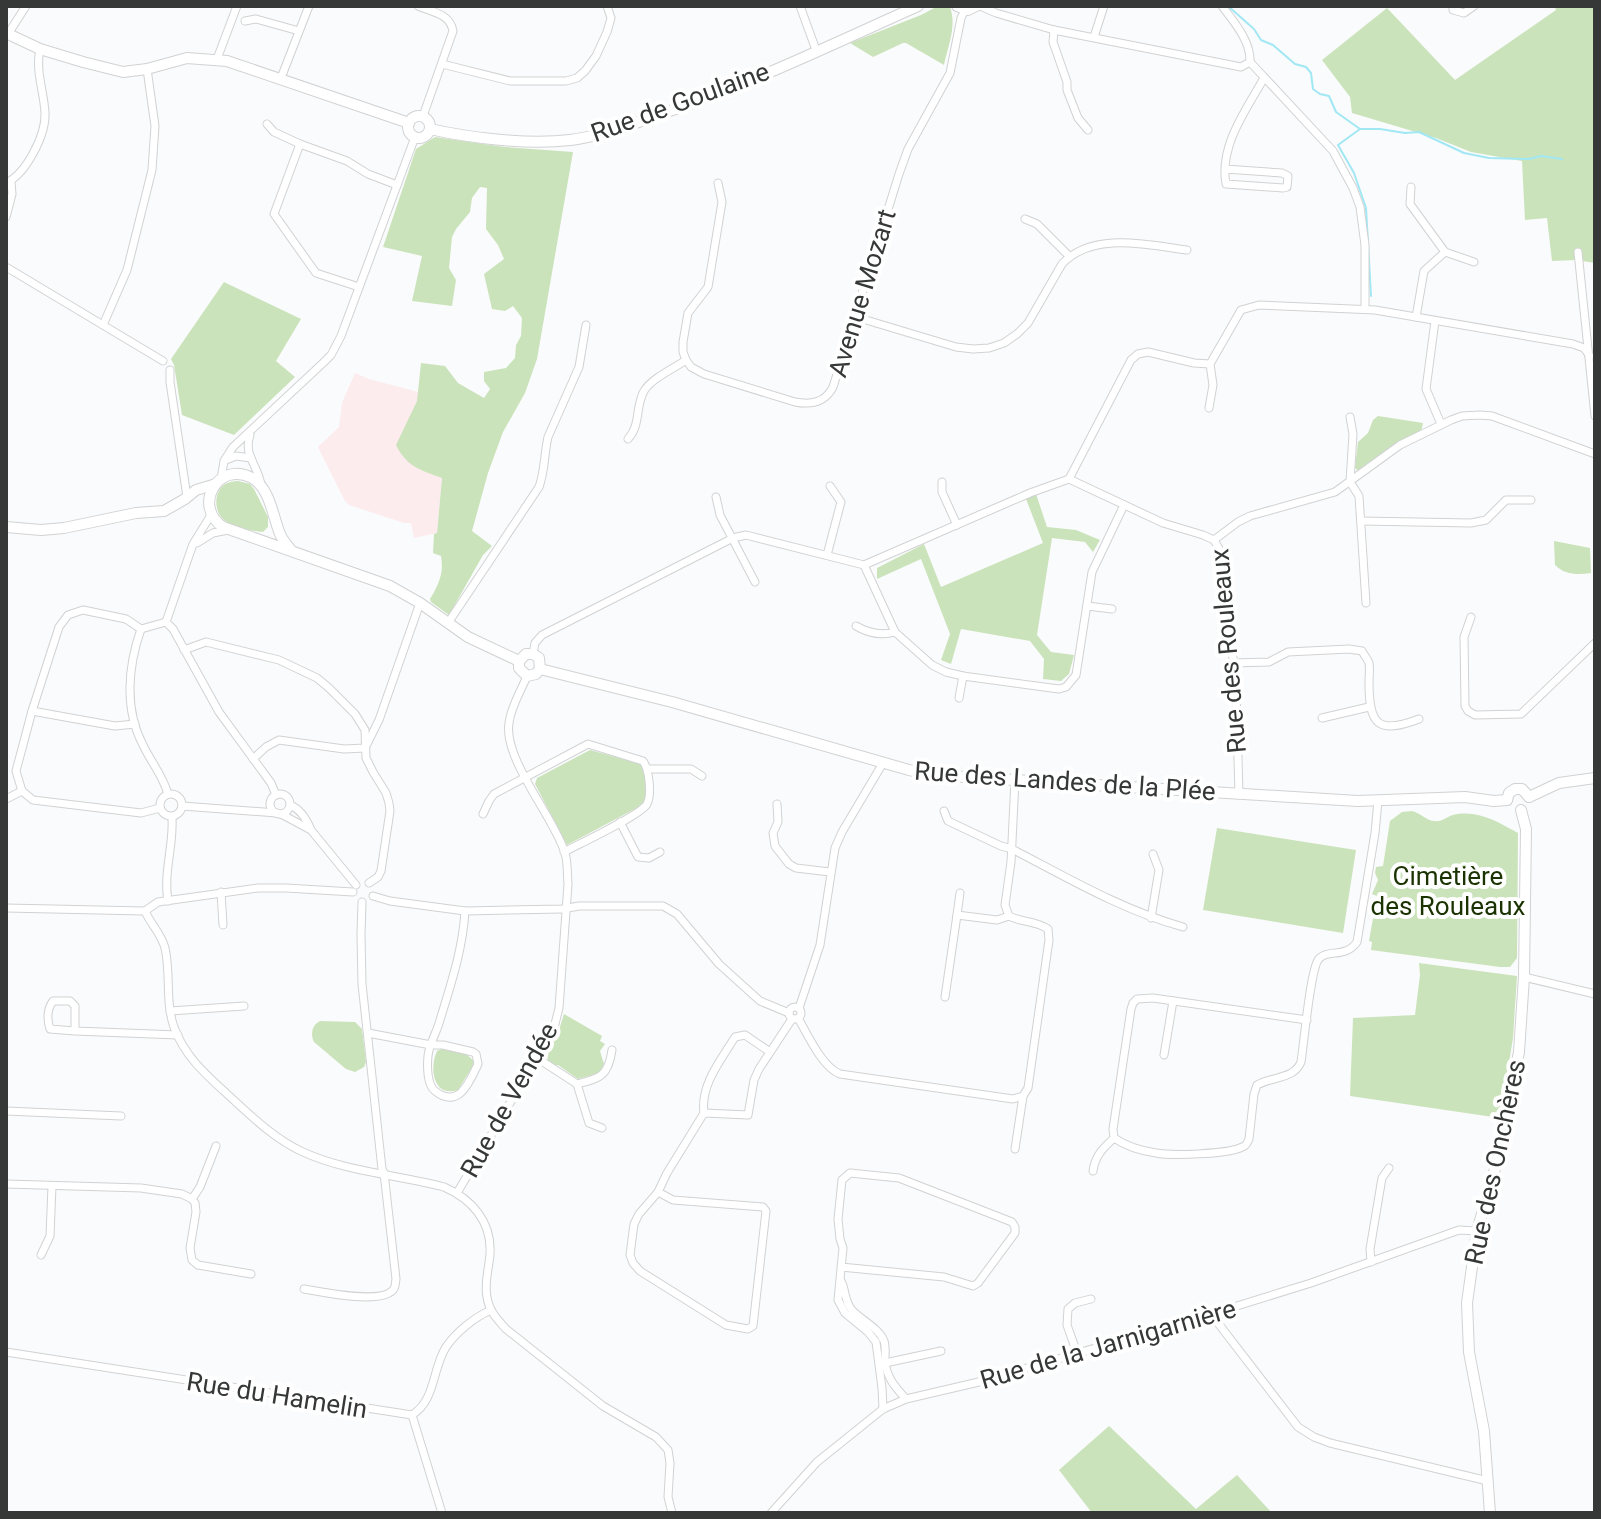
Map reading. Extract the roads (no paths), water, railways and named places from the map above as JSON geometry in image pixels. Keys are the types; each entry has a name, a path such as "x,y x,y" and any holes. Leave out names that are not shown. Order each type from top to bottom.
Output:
{"street":[{"path":"26,6 7,33 40,49 123,72 187,58 227,61 409,123"},
{"path":"217,59 237,6"},
{"path":"281,78 309,6"},
{"path":"418,6 442,15 452,23 453,31 423,116"},
{"path":"442,64 510,81 566,81 577,78 596,56 607,32 611,18 607,6"},
{"path":"800,6 816,50"},
{"name":"Rue de Goulaine","path":"430,129 497,139 548,141 594,135 716,95 918,6"},
{"path":"961,8 978,6 1054,30 1241,67 1250,62"},
{"path":"1094,37 1104,6"},
{"path":"1222,6 1243,36 1249,49 1250,62 1333,151 1353,188 1360,207 1365,245 1365,309"},
{"path":"1453,6 1453,10 1464,13 1474,6"},
{"name":"Avenue Mozart","path":"686,360 691,367 704,374 795,402 807,404 827,397 856,317 908,149 950,73 961,8"},
{"path":"245,21 256,19 299,31"},
{"path":"1054,30 1053,42 1067,90 1078,118 1088,130"},
{"path":"6,217 12,194 8,182 30,160 43,127 45,110 37,66 40,49"},
{"path":"103,325 127,270 152,170 155,126 147,69"},
{"path":"1225,169 1282,173 1288,176 1289,184 1283,188 1226,184 1225,169 1228,149 1264,78"},
{"path":"423,116 428,120 430,129 426,135 415,137 410,133 409,123 413,118 423,116"},
{"path":"267,124 274,132 397,185"},
{"path":"166,622 196,538 211,515 211,490 218,482 224,461 233,447 331,355 341,336 415,137"},
{"path":"300,144 274,214 316,273 359,287"},
{"path":"628,439 635,431 645,389 686,360 683,342 688,313 708,287 722,202 718,183"},
{"path":"1411,187 1410,204 1445,252 1474,262"},
{"path":"1025,219 1037,224 1069,256"},
{"path":"856,317 956,347 989,348 1004,343 1028,323 1069,256 1110,242 1187,250"},
{"path":"1416,317 1424,271 1445,252"},
{"path":"1578,252 1592,356 1595,416"},
{"path":"6,267 163,361"},
{"path":"1209,408 1213,385 1210,364 1241,310 1259,305 1375,310 1573,344 1584,348 1592,356"},
{"path":"1435,321 1426,389 1441,424"},
{"path":"448,623 539,487 548,437 579,367 586,325"},
{"path":"533,654 535,643 542,635 733,538 746,535 864,565 1069,479 1131,360 1138,354 1148,352 1210,364"},
{"path":"170,370 186,498"},
{"name":"Rue des Rouleaux","path":"1239,795 1236,687 1222,554 1214,540 1250,516 1335,492 1400,445 1462,416 1492,416 1595,453"},
{"path":"1350,417 1353,434 1350,482 1359,496 1366,603"},
{"path":"250,433 247,447 276,523 291,550"},
{"path":"224,461 236,456 251,458"},
{"path":"6,527 64,528 136,513 168,510 196,490 238,474 261,485"},
{"path":"1069,479 1163,523 1214,540"},
{"path":"942,482 942,492 957,525"},
{"path":"827,555 841,502 830,486"},
{"path":"716,497 720,515 755,582"},
{"path":"186,498 209,503"},
{"path":"1361,521 1471,523 1486,520 1506,500 1531,500"},
{"path":"864,565 895,632 932,665 963,676 1059,689 1066,687 1076,675 1092,572 1124,505"},
{"path":"211,515 228,530"},
{"path":"264,541 272,537 276,523"},
{"path":"191,551 205,537 220,530 291,550 390,586 488,647 519,661"},
{"path":"365,748 379,720 420,603"},
{"path":"1087,606 1112,609"},
{"path":"160,808 141,813 33,800 22,791 16,771 59,627 68,615 83,610 96,611 126,619 141,629 166,622"},
{"path":"1471,617 1464,637 1465,706 1475,715 1521,714 1595,643"},
{"path":"166,622 173,629 212,702 271,783 272,810 311,830"},
{"path":"856,626 885,635 895,632"},
{"path":"141,629 130,682 135,724 168,794"},
{"path":"6,908 145,911 158,902 258,888 354,889 361,882 369,883 378,877 390,811 386,793 370,767 365,748 365,730 355,714 329,688 304,671 279,660 206,642 184,650"},
{"path":"1233,663 1269,662 1288,652 1362,651 1369,663 1369,707 1375,720 1384,725 1402,726 1419,719"},
{"path":"1586,652 1595,662"},
{"path":"526,654 533,654 539,658 540,669 536,674 527,676 519,668 519,661 526,654"},
{"name":"Rue des Landes de la Plée","path":"540,669 672,702 932,775 1239,795 1378,801 1465,797 1507,800"},
{"name":"Rue de Vendée","path":"457,1193 554,1028 559,1008 568,884 564,852 510,743 509,724 527,676"},
{"path":"959,698 963,676"},
{"path":"1322,718 1369,707"},
{"path":"32,711 115,726 135,724"},
{"path":"253,759 279,740 344,749 365,748"},
{"path":"483,814 494,794 588,744 643,761 649,769 647,803 642,809 564,852"},
{"path":"704,1113 748,1115 754,1080 793,1017 793,1007 799,1008 820,945 835,848 883,763"},
{"path":"649,769 691,769 702,776"},
{"path":"1529,797 1559,783 1595,778"},
{"path":"1015,780 1012,849 1005,905 1009,916 1038,923 1048,929 1049,940 1028,1088 1023,1096 1015,1149"},
{"path":"1515,789 1522,789 1529,797 1527,805 1521,810 1513,809 1507,800 1509,793 1515,789"},
{"path":"6,799 22,791"},
{"path":"168,794 178,797 182,806"},
{"path":"168,794 162,798 160,808 163,814 172,817 178,814 182,806"},
{"path":"258,811 273,798 282,794 287,797 354,889 356,899 369,901 373,888 369,883"},
{"path":"1307,1020 1143,997 1137,999 1133,1003 1114,1138 1159,1154 1220,1152 1246,1144 1257,1085 1298,1070 1318,961 1325,955 1348,952 1357,942 1378,801"},
{"path":"777,804 778,822 773,833 775,846 789,864 796,868 830,872"},
{"path":"182,806 278,813 287,810 290,805"},
{"name":"Rue des Onchères","path":"1490,1513 1484,1431 1471,1365 1468,1289 1477,1231 1493,1179 1520,1036 1526,829 1521,810"},
{"path":"944,811 948,821 1012,849 1120,905 1183,927"},
{"path":"168,901 166,881 172,817"},
{"path":"620,822 638,857 649,858 660,852"},
{"path":"1151,918 1159,870 1153,854"},
{"path":"221,892 223,925"},
{"path":"945,997 960,893"},
{"path":"373,896 465,911 663,906 677,914 719,964 760,1001 793,1017 831,1070 840,1074 1013,1099 1023,1096"},
{"path":"304,1289 370,1297 393,1290 396,1279 361,956 362,902"},
{"path":"145,911 161,936 165,950 170,1011 178,1035 199,1068 258,1120 304,1152 338,1164 427,1183 457,1193 469,1201 485,1223 488,1234 486,1289 496,1318 603,1406 656,1437 668,1450 668,1497 672,1513"},
{"path":"368,1033 431,1045 443,1045 476,1054 476,1068 463,1093 457,1096 438,1093 430,1084 428,1058 431,1045 460,954 465,911"},
{"path":"957,915 997,920 1009,916"},
{"path":"1524,977 1595,994"},
{"path":"75,1031 75,1006 70,1001 53,1001 49,1006 50,1029 75,1031 178,1035"},
{"path":"1164,1055 1173,1001"},
{"path":"170,1011 244,1006"},
{"path":"658,1192 673,1200 763,1207 766,1211 753,1326 748,1329 726,1325 640,1271 630,1255 634,1224 658,1192 704,1113 707,1083 735,1037 745,1035 770,1052"},
{"path":"577,1084 601,1077 610,1064 612,1050"},
{"path":"537,1058 577,1084 589,1123 602,1128"},
{"path":"6,1111 121,1116"},
{"path":"1093,1171 1094,1160 1114,1138"},
{"path":"192,1199 216,1146"},
{"path":"1371,1262 1370,1249 1382,1178 1389,1168"},
{"path":"841,1267 936,1276 973,1286 1015,1233 1015,1227 1012,1222 899,1178 850,1173 842,1180 838,1219 843,1248 841,1267 841,1281 846,1302 884,1340 887,1373 892,1384 906,1399"},
{"path":"6,1184 141,1188 182,1194 195,1203 190,1248 192,1260 198,1265 251,1274"},
{"path":"41,1255 50,1236 52,1186"},
{"name":"Rue de la Jarnigarnière","path":"771,1513 817,1462 883,1409 906,1399 983,1381 1211,1314 1311,1283 1459,1230 1477,1231"},
{"path":"841,1281 837,1293 841,1308 876,1342 883,1409"},
{"path":"1077,1353 1067,1325 1068,1309 1075,1303 1091,1299"},
{"path":"442,1513 412,1415 421,1409 427,1398 446,1347 475,1316 491,1310"},
{"path":"1211,1314 1298,1427 1314,1437 1488,1481"},
{"path":"885,1363 941,1351"},
{"name":"Rue du Hamelin","path":"6,1352 412,1415"}],"waterway":[{"path":"1228,6 1254,29 1261,40 1273,45 1295,64 1306,67 1311,73 1313,89 1329,96 1336,112 1360,129 1338,145 1354,173 1366,208 1371,296"},
{"path":"1361,129 1419,132 1464,153 1489,158 1529,159 1541,156 1562,159"}],"park label":[{"name":"Cimetière des Rouleaux","path":"1448,891"}]}
